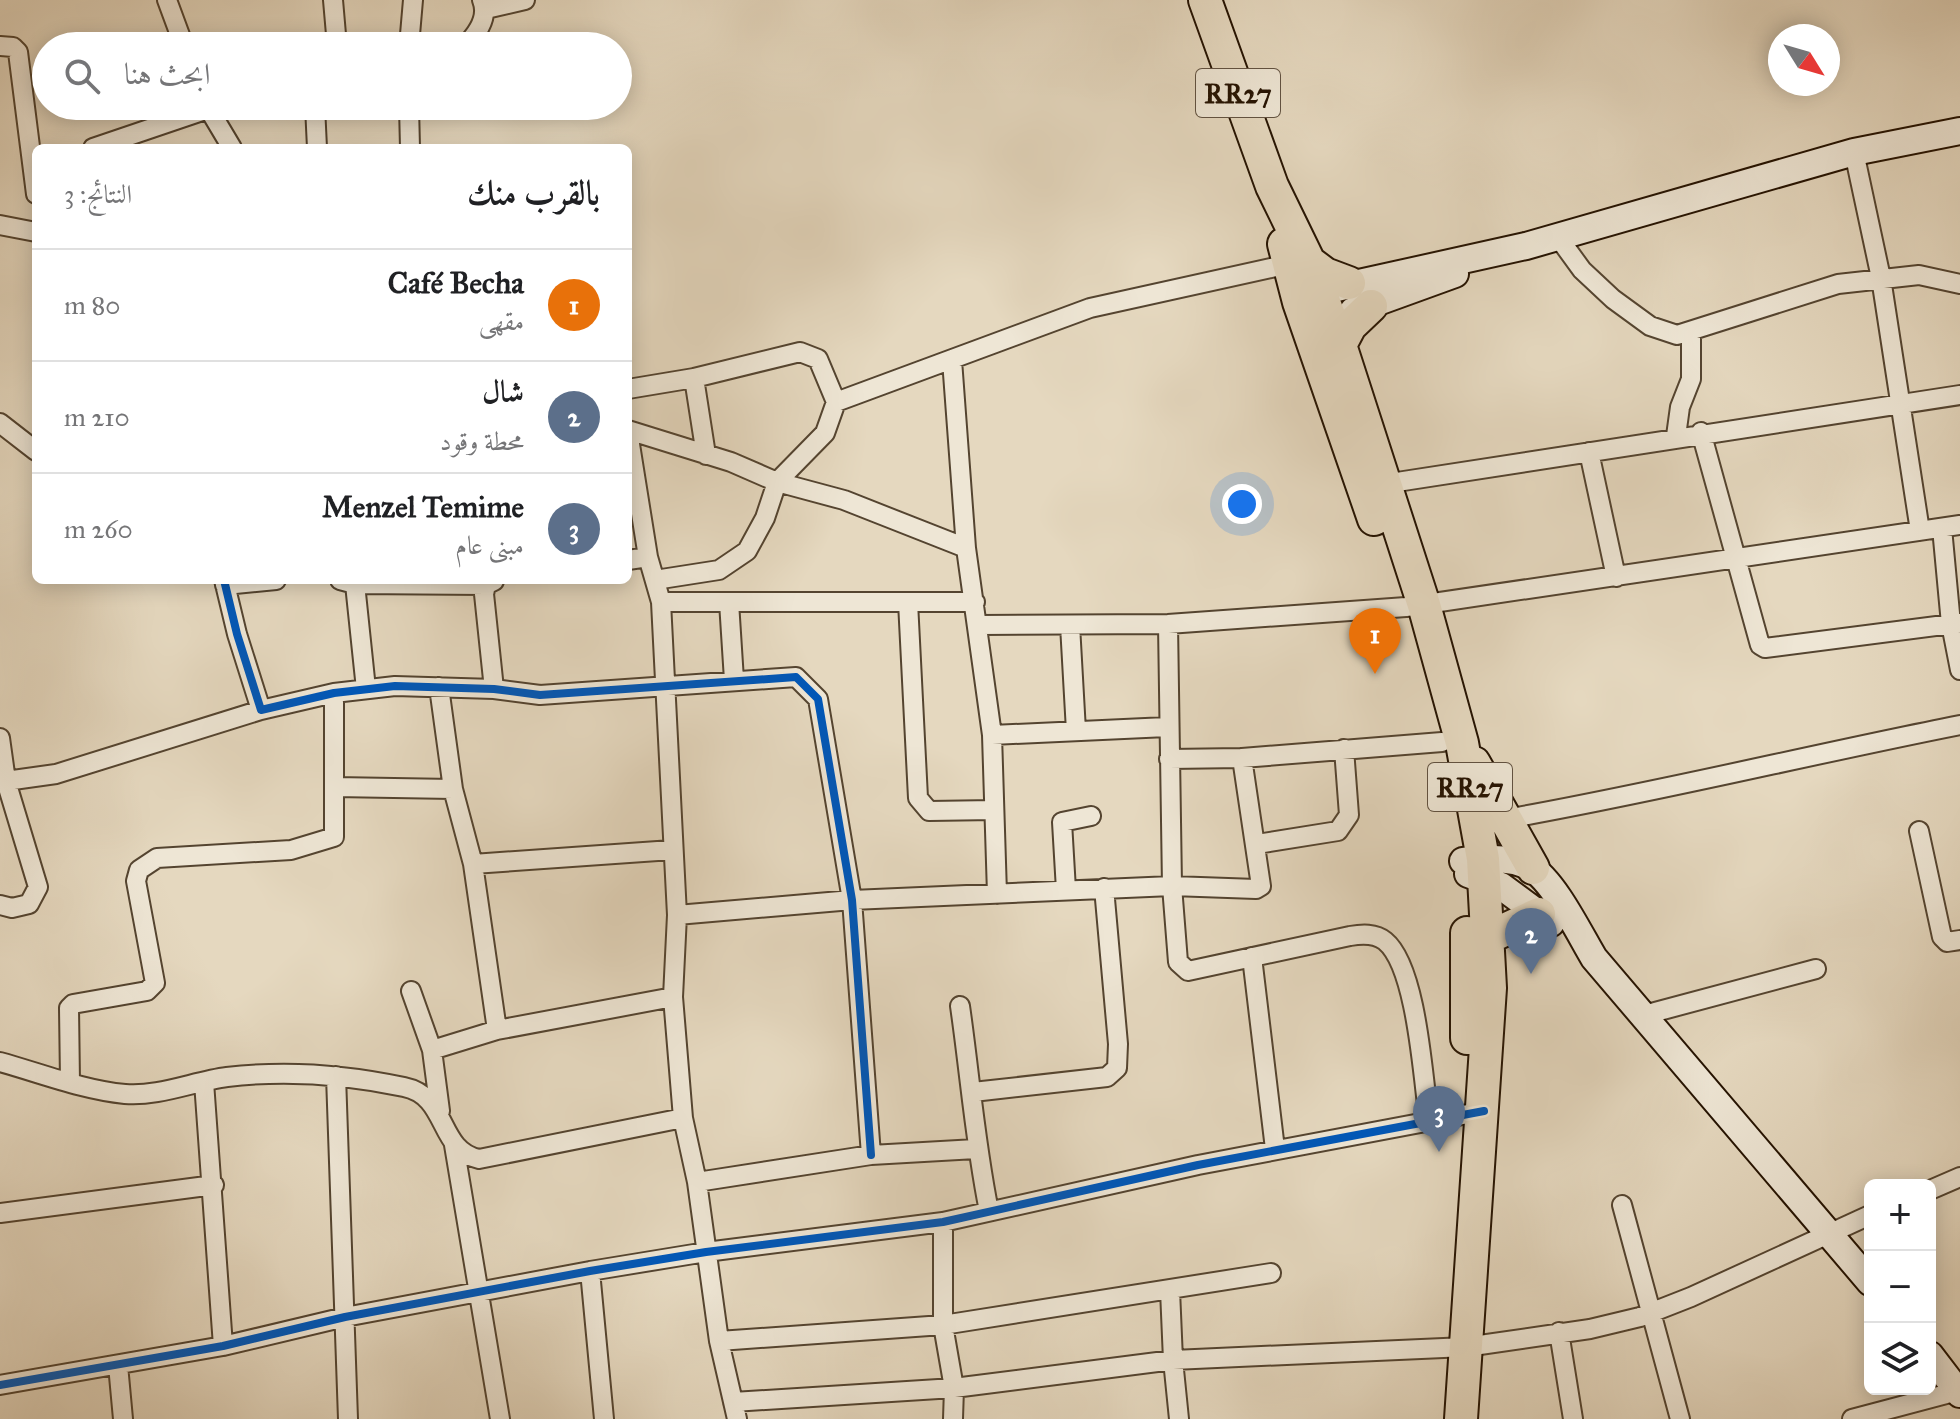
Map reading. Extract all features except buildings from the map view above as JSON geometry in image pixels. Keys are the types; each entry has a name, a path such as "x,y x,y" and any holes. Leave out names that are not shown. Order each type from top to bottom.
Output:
{"highway":[{"name":"RR27","path":"1205,0 1299,263 1325,310 1384,484 1452,742 1487,938 1490,988 1475,1112 1458,1348 1461,1419"},
{"path":"1299,263 1325,274 1325,310 1350,326 1371,306"},
{"name":"RR27","path":"1325,310 1415,606"},
{"path":"1452,742 1506,819 1533,868"},
{"name":"RR27","path":"1474,868 1475,1112"},
{"path":"1487,938 1539,914"},
{"name":"RR27","path":"1443,1419 1458,1348"}],"main road":[{"path":"1325,310 1526,246 1854,152 1960,131"},
{"path":"1371,306 1526,246"},
{"path":"1474,868 1520,862 1533,868 1558,899 1594,958 1864,1275"},
{"path":"1474,868 1594,958"},
{"path":"1936,1363 1959,1393"}],"street":[{"path":"167,0 179,32"},
{"path":"333,0 336,32"},
{"path":"410,32 413,0"},
{"path":"477,32 484,4 525,0"},
{"path":"0,46 13,47 18,52 32,146"},
{"path":"104,144 171,120"},
{"path":"215,120 230,144"},
{"path":"316,120 317,144"},
{"path":"409,120 410,144"},
{"path":"1854,152 1881,278 1920,531"},
{"path":"0,225 32,231"},
{"path":"1558,237 1593,280 1650,326 1677,335 1838,284 1919,275 1960,284"},
{"path":"836,402 1090,308 1299,263"},
{"path":"1676,436 1680,407 1691,379 1691,332"},
{"path":"632,388 694,378 800,352 810,353 818,359 836,402 825,433 777,482 765,518 747,551 719,570 655,580"},
{"path":"952,360 966,548 992,735 997,894"},
{"path":"694,378 706,455"},
{"path":"1384,484 1701,432 1960,395"},
{"path":"0,423 32,448"},
{"path":"632,432 706,455 777,482 844,500 966,548"},
{"path":"1701,432 1753,628 1765,648 1955,623"},
{"path":"1589,452 1616,577"},
{"path":"632,456 648,557 661,602 677,915 673,997 683,1118 697,1182 719,1341 735,1411 954,1388 1173,1360 1458,1348 1590,1329 1651,1313 1864,1218"},
{"path":"979,625 1168,624 1415,606 1951,526 1960,670"},
{"path":"632,559 648,557"},
{"path":"225,584 237,634 261,710"},
{"path":"347,584 366,689"},
{"path":"491,584 484,594 494,689"},
{"path":"661,602 975,602"},
{"path":"729,602 734,680"},
{"path":"908,602 918,798 929,811 994,810"},
{"path":"1168,624 1167,727 1172,886 1182,967 1188,971 1367,934 1384,939 1407,973 1429,1121"},
{"path":"1070,625 1076,731"},
{"path":"6,781 56,774 261,710 334,693 439,687 540,695 667,689 734,680 796,677 818,699 852,900 871,1155"},
{"path":"439,687 453,789 473,864 497,1030"},
{"path":"70,1081 69,1008 73,1004 147,991 155,983 136,881 139,870 157,858 291,850 329,842 337,829 334,693"},
{"path":"1506,819 1713,779 1960,725"},
{"path":"992,735 1167,727"},
{"path":"0,738 6,781 38,887 29,904 12,908 0,905"},
{"path":"1169,759 1242,758 1452,742"},
{"path":"1257,844 1338,831 1345,824 1349,815 1344,749"},
{"path":"677,915 852,900 1104,888 1172,886 1256,889 1261,880 1242,758"},
{"path":"335,787 453,789"},
{"path":"1066,890 1062,822 1091,816"},
{"path":"1919,831 1942,937 1947,942 1960,940"},
{"path":"473,864 672,850"},
{"path":"973,1092 1107,1077 1117,1068 1118,1044 1104,888"},
{"path":"1252,957 1275,1149"},
{"path":"1644,1015 1816,969"},
{"path":"411,991 432,1050 440,1111 454,1145 500,1419"},
{"path":"432,1050 497,1030 673,997"},
{"path":"960,1006 973,1092 976,1149 989,1211"},
{"path":"0,1062 127,1094 256,1076 336,1076 408,1087 440,1111"},
{"path":"336,1076 348,1419"},
{"path":"204,1082 214,1185 216,1269 223,1346"},
{"path":"0,1385 223,1346 480,1290 706,1252 943,1222 1275,1149 1475,1112"},
{"path":"454,1145 479,1159 683,1118"},
{"path":"697,1182 871,1155 976,1149"},
{"path":"1936,1187 1960,1177"},
{"path":"0,1213 214,1185"},
{"path":"1622,1205 1677,1418"},
{"path":"943,1222 943,1325 954,1388 953,1419"},
{"path":"590,1271 604,1419"},
{"path":"719,1341 943,1325 1271,1273"},
{"path":"1170,1290 1179,1419"},
{"path":"1559,1332 1573,1419"},
{"path":"118,1365 123,1419"},
{"path":"1852,1419 1959,1393"}],"cycle path":[{"path":"225,584 261,710 334,693 395,686 494,689 540,695 796,677 818,699 852,900 871,1155"},
{"path":"0,1385 223,1346 345,1317 590,1271 706,1252 943,1222 1198,1165 1484,1111"}],"place":[{"name":"Café Becha","path":"1375,674"},
{"name":"شال","path":"1531,974"},
{"name":"Menzel Temime","path":"1439,1152"}]}
